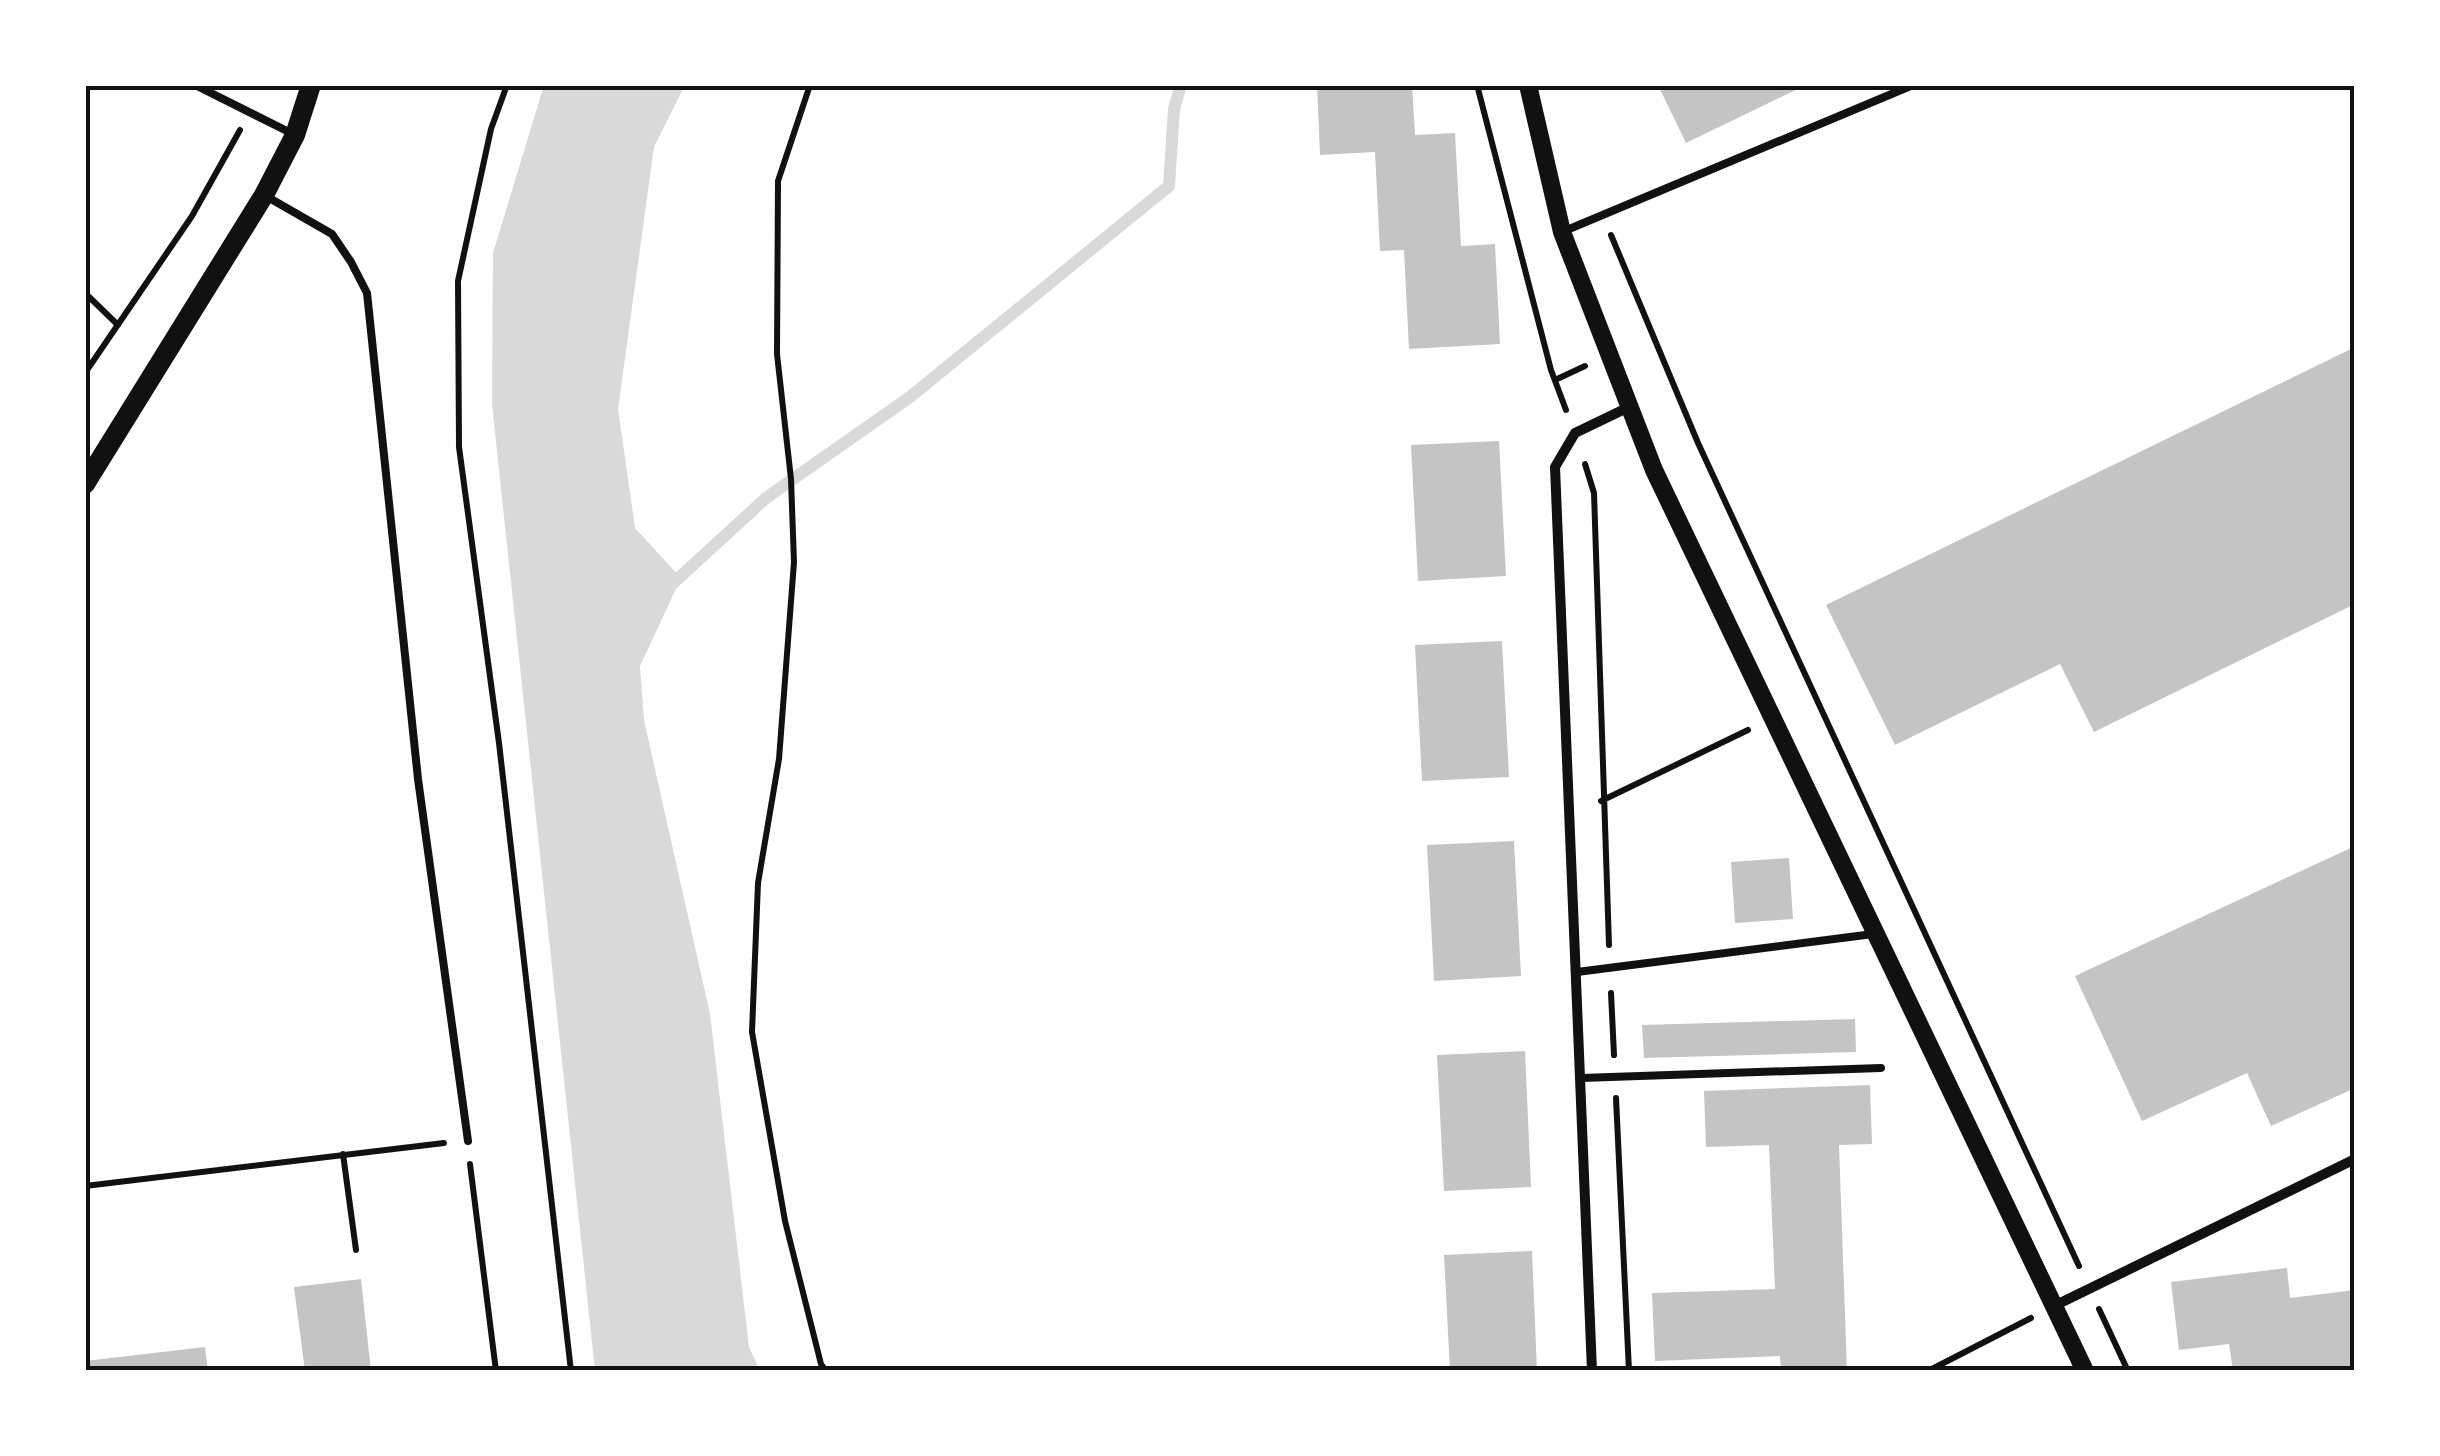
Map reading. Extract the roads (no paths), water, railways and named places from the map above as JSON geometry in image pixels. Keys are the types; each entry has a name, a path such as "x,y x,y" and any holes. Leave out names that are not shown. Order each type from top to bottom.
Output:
{"main road":[{"path":"85,484 264,195 295,136 311,85"}],"street":[{"path":"1528,85 1562,232 1654,470 2085,1371"},
{"path":"1592,1371 1555,466 1575,433 1629,407"},
{"path":"2054,1306 2355,1159"}],"lane":[{"path":"196,85 295,136"},
{"path":"1562,232 1913,85"},
{"path":"264,195 332,234 367,293 414,744 468,1140"},
{"path":"1576,972 1878,934"},
{"path":"1581,1078 1882,1068"}],"waterway":[{"path":"670,586 766,498 910,397 1169,186 1174,109 1181,85"}]}
